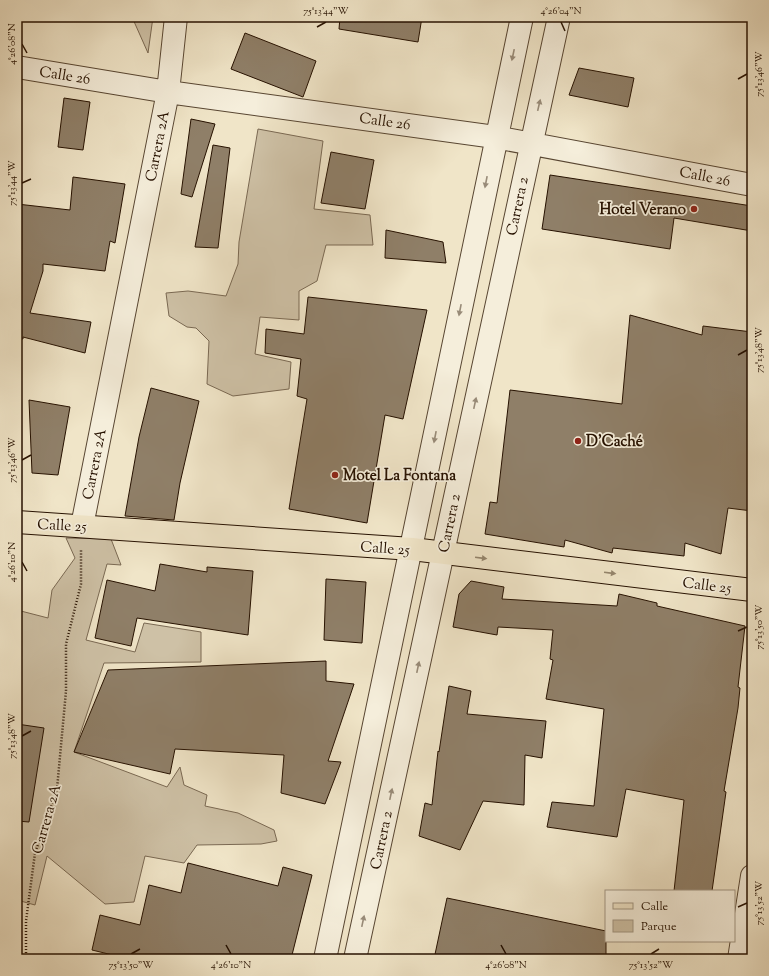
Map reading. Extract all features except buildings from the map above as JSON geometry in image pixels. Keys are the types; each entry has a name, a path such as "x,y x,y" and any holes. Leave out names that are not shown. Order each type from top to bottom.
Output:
{"main road":[{"name":"Calle 25","path":"17,522 412,549 752,590"}],"street":[{"name":"Carrera 2A","path":"82,526 168,92 176,17"},
{"name":"Carrera 2","path":"325,959 412,549 495,137 522,17"},
{"name":"Carrera 2","path":"355,959 559,17"},
{"name":"Calle 26","path":"17,67 168,92 495,137 752,185"},
{"path":"739,959 752,876"}],"path":[{"name":"Carrera 2A","path":"26,959 26,921 35,853 57,789 66,691 66,644 81,584 82,526"}],"green space":[{"path":"132,17 153,17 148,53"},
{"path":"258,129 323,141 314,209 370,215 373,245 326,245 317,281 299,291 299,320 260,317 255,354 291,362 289,389 233,396 207,384 209,341 196,328 187,327 169,316 166,293 188,291 226,296 238,264 239,242"},
{"path":"66,538 111,539 121,565 107,564 86,640 135,652 144,623 201,632 201,662 104,663 74,752 167,787 180,767 184,785 207,795 205,806 238,813 274,830 277,841 261,844 197,845 184,863 145,856 134,902 105,904 47,856 35,905 17,900 17,610 48,618 52,590 75,558"}],"place":[{"name":"Hotel Verano","path":"694,209"},
{"name":"D'Caché","path":"578,441"},
{"name":"Motel La Fontana","path":"335,475"}]}
